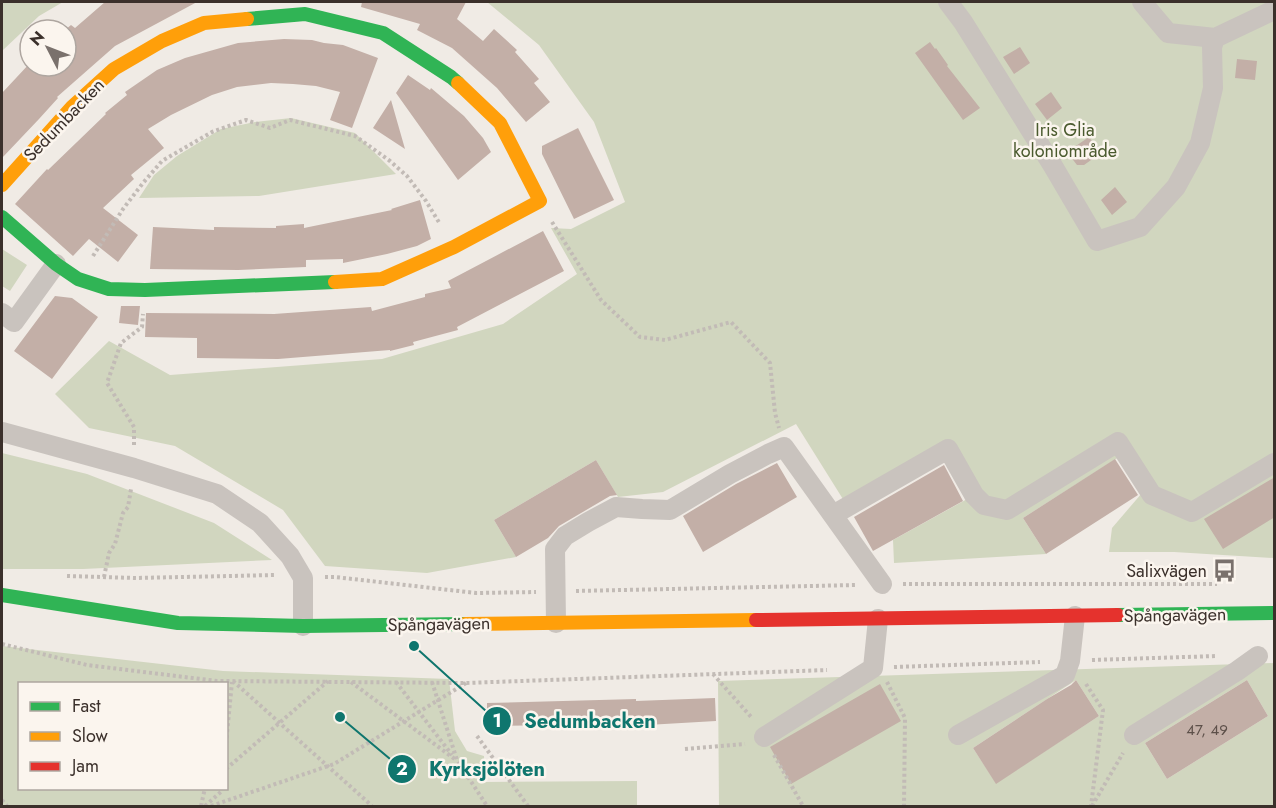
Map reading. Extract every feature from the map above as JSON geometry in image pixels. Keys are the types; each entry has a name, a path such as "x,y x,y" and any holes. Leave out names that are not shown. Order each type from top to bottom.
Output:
{"street":[{"path":"948,2 963,22 1053,166 1097,241 1140,227 1176,187 1200,143 1213,88 1212,47 1215,38"},
{"path":"1142,2 1168,33 1215,38 1275,10"},
{"name":"Sedumbacken","path":"2,185 72,106 114,69 162,41 204,23 305,14 383,33 450,77 500,123 540,201"},
{"path":"2,217 56,264 78,279 109,289 146,290 382,279 454,248 540,201"},
{"path":"2,313 14,322 56,264"},
{"path":"2,432 134,468 217,494 260,523 290,556 303,578 303,626"},
{"path":"832,515 948,449 974,495 984,505 1006,510 1118,442 1152,495 1192,512 1275,463"},
{"path":"556,622 555,549 564,536 616,507 670,510 730,474 784,447 882,584"},
{"name":"Spångavägen","path":"2,595 177,623 303,626 1275,613"},
{"path":"958,735 1065,675 1070,661 1075,616"},
{"path":"759,740 877,668 878,619"},
{"path":"1134,735 1258,656"}],"path":[{"path":"78,279 123,209 162,161 212,132 246,120 270,128 290,120 355,136 408,176 454,248"},
{"path":"540,201 601,300 640,337 665,340 731,322 770,363 775,413 784,447"},
{"path":"104,577 109,553 115,544 123,513 128,507 134,468 134,427 107,383 121,343 142,327 146,290"},
{"path":"64,576 335,577 476,593 882,584 1227,584"},
{"path":"2,644 87,666 217,682 466,683 827,670"},
{"path":"904,807 905,718 877,668 1258,656"},
{"path":"232,681 372,807"},
{"path":"228,723 232,681"},
{"path":"228,767 328,681"},
{"path":"351,682 456,760"},
{"path":"396,682 456,760 487,807"},
{"path":"432,682 456,760"},
{"path":"211,807 334,764 466,683"},
{"path":"1091,807 1103,710"},
{"path":"1091,807 1134,735"},
{"path":"477,736 528,807"},
{"path":"686,748 759,740"},
{"path":"203,807 205,790"},
{"path":"203,807 222,790"},
{"path":"2,800 7,807"}],"green space":[{"path":"2,2 63,2 37,18 18,18 18,36 2,51"},
{"name":"Iris Glia koloniområde","path":"487,2 1274,2 1274,558 1174,552 1109,552 1112,528 1142,493 1119,457 1023,518 1046,554 894,563 893,540 969,498 947,459 851,512 796,424 663,492 618,497 596,460 494,520 516,557 427,573 325,566 283,510 175,446 89,428 55,394 109,341 170,375 382,359 503,324 577,274 551,228 571,229 625,202 594,122 539,45"},
{"path":"291,118 355,133 396,174 259,196 139,198 154,175 177,156 221,129"},
{"path":"2,249 27,265 10,291 2,286"},
{"path":"2,453 87,474 214,523 272,560 83,569 2,569"},
{"path":"2,646 223,671 449,679 455,731 467,751 484,756 485,782 637,781 637,806 2,806"},
{"path":"1274,663 1274,806 719,806 718,681","holes":["1076,680 1099,716 996,783 973,748","1247,680 1268,716 1167,779 1145,743"]}],"building":[{"path":"105,2 197,2 115,46 57,97 2,158 2,93 18,76 18,78 78,78 78,25"},
{"path":"362,2 466,2 457,19 483,41 494,29 517,50 515,52 539,79 534,83 550,102 526,122 497,88 452,48 417,30 420,24 361,7"},
{"path":"284,39 312,40 343,45 378,58 352,128 330,120 340,92 316,86 293,84 271,83 237,87 212,95 171,115 148,129 164,148 131,175 134,179 103,208 138,235 118,262 89,239 73,256 15,204 47,169 127,95 125,92 157,70 185,58 238,43"},
{"path":"930,42 980,108 963,120 915,53"},
{"path":"1020,47 1030,63 1014,74 1003,57"},
{"path":"1237,59 1257,61 1255,80 1235,78"},
{"path":"408,75 430,90 431,88 464,116 483,138 491,152 458,180 396,93"},
{"path":"1051,92 1062,108 1047,120 1035,104"},
{"path":"391,100 405,149 373,128"},
{"path":"578,128 614,200 574,219 542,154 542,146"},
{"path":"1089,137 1101,153 1084,165 1077,165 1067,152"},
{"path":"1115,187 1127,202 1112,215 1101,200"},
{"path":"420,200 431,239 417,246 387,254 343,263 343,259 306,260 306,267 238,270 150,269 153,227 214,230 214,227 276,228 276,226 304,224 304,228 392,210"},
{"path":"543,231 564,271 457,327 458,330 413,342 414,345 390,351 278,359 197,358 197,338 145,337 146,313 274,314 371,307 372,311 425,297 425,294 451,288 448,281"},
{"path":"55,296 72,298 98,317 52,379 14,351"},
{"path":"121,306 140,306 138,325 119,323"},
{"path":"1115,459 1138,495 1046,554 1023,518"},
{"path":"596,460 617,495 610,496 559,526 548,538 516,557 494,520"},
{"path":"777,463 797,497 703,552 683,516 736,484"},
{"path":"944,465 963,501 873,551 854,517"},
{"path":"1275,477 1275,517 1223,549 1204,519"},
{"path":"1076,680 1099,716 996,784 973,748"},
{"path":"1247,680 1268,716 1167,779 1145,743"},
{"path":"880,684 901,721 791,784 770,747"},
{"path":"715,698 716,721 647,725 647,722 487,726 487,703"}],"traffic: fast":[{"path":"247,19 305,14 383,33 458,83"},
{"path":"2,217 56,264 78,279 109,289 145,290 335,282"},
{"path":"2,595 178,623 303,626 465,624"},
{"path":"1118,615 1274,613"}],"traffic: slow":[{"path":"2,185 72,107 114,69 162,41 204,23 247,19"},
{"path":"335,282 382,279 454,247 540,201 500,123 458,83"},
{"path":"465,624 756,620"}],"traffic: jam":[{"path":"756,620 1118,615"}],"place":[{"name":"Salixvägen","path":"1225,571"},
{"name":"Sedumbacken","path":"414,646"},
{"name":"Kyrksjölöten","path":"340,717"}]}
